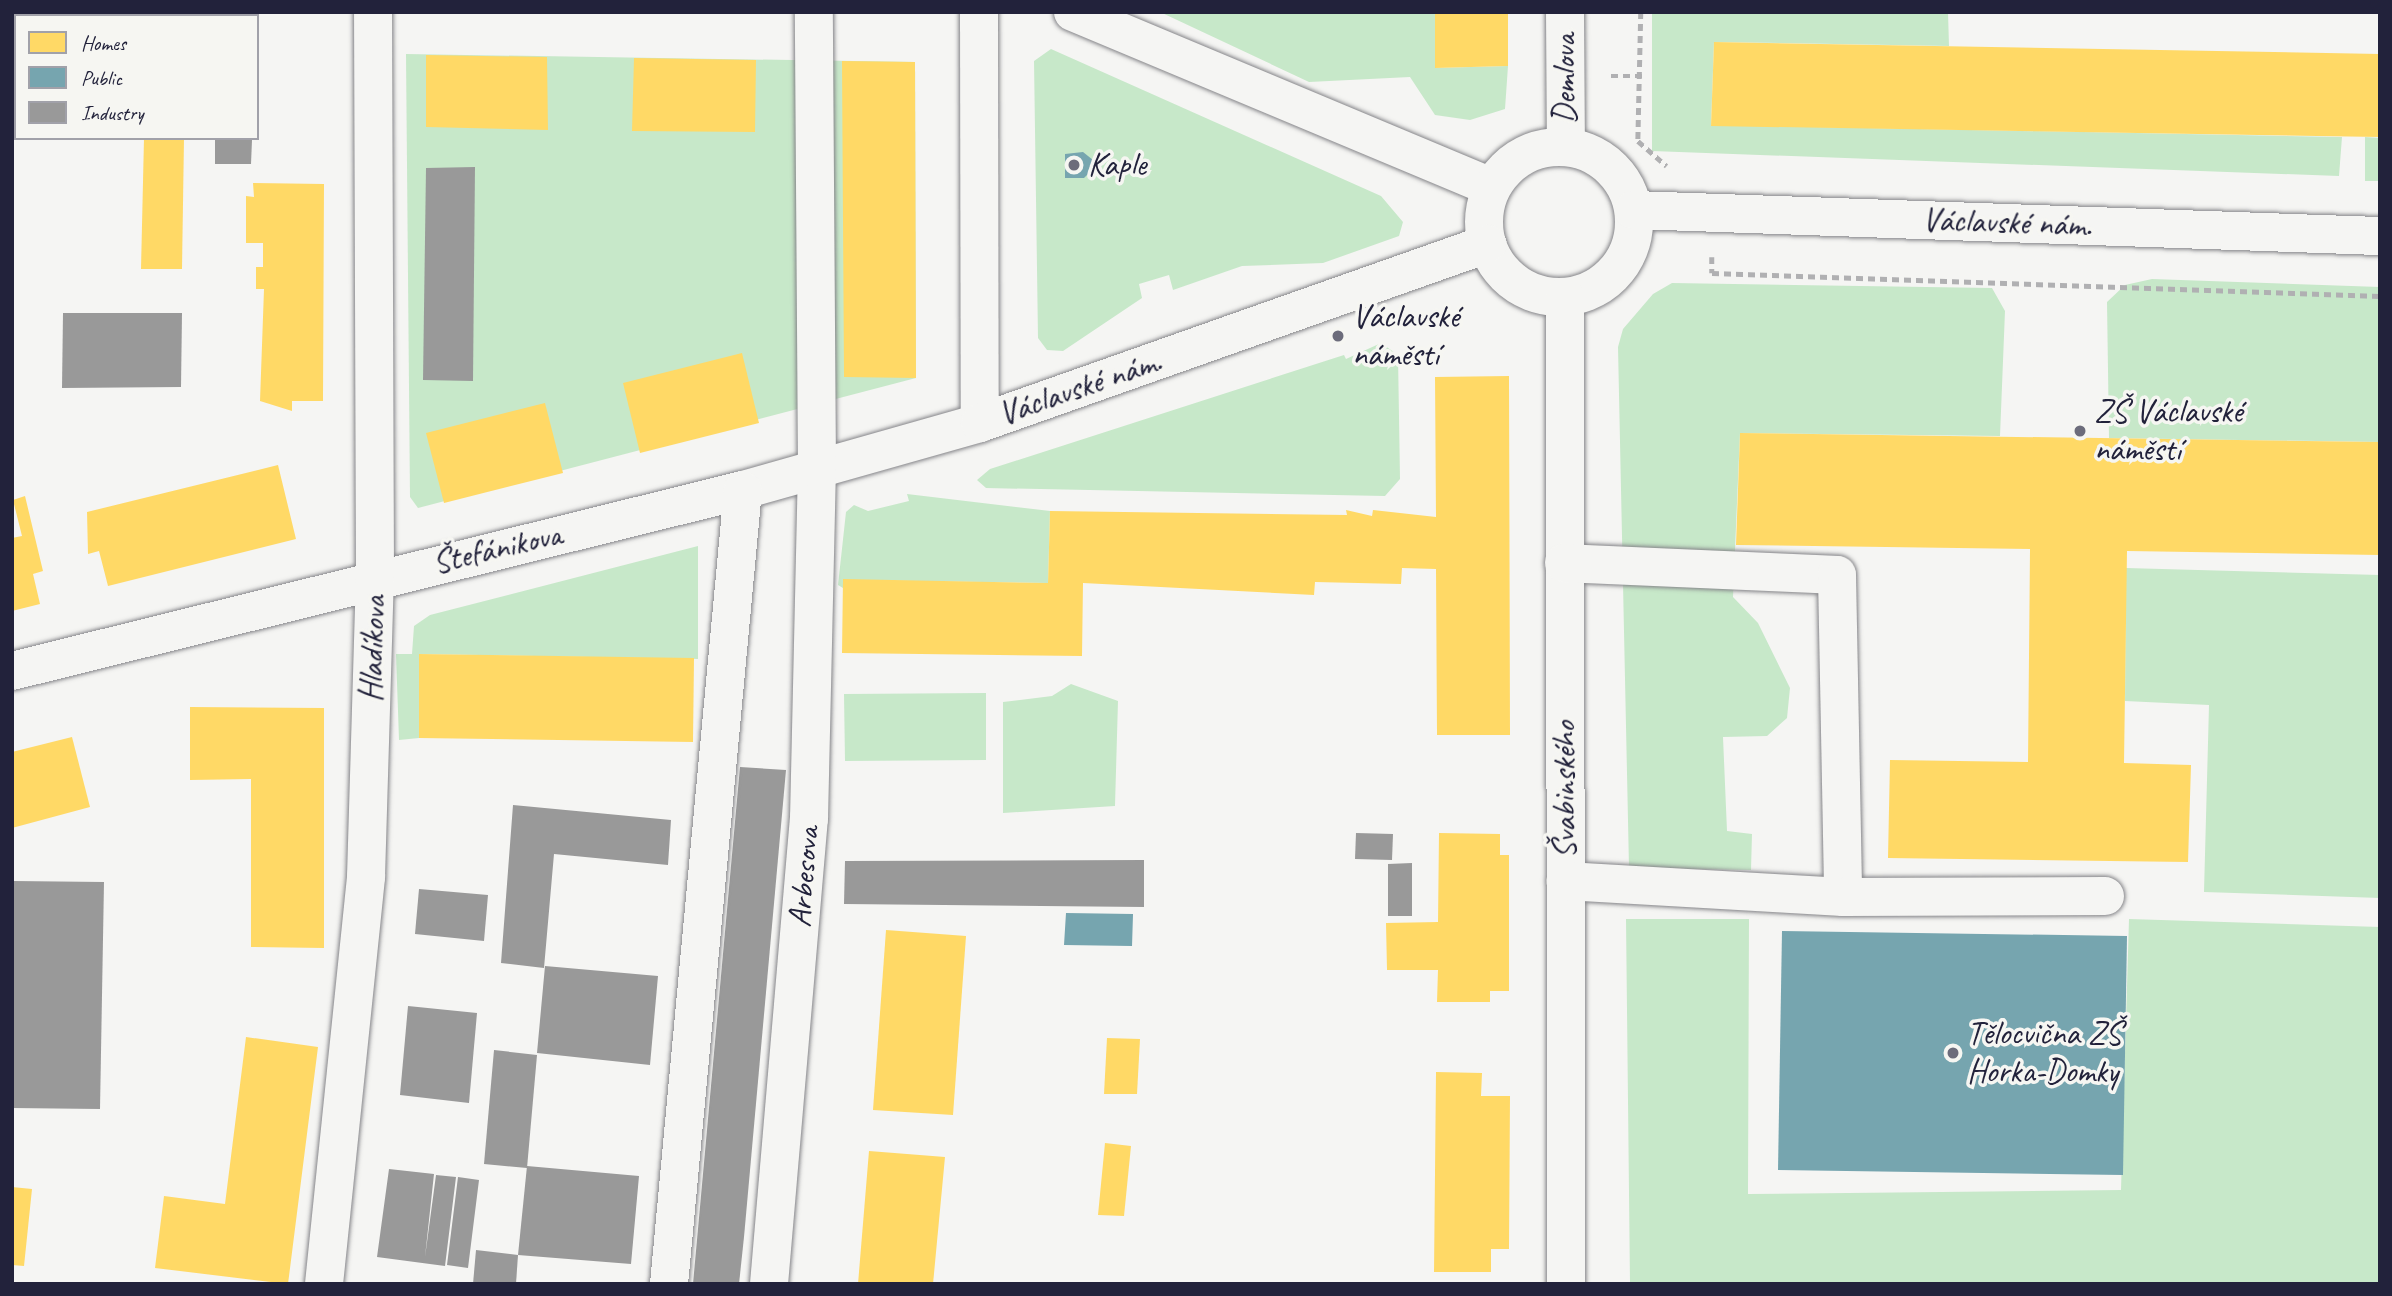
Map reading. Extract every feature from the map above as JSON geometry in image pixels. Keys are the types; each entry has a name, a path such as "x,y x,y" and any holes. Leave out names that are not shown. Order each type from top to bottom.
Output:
{"street":[{"name":"Hladíkova","path":"324,1284 366,877 375,578 373,12"},
{"name":"Arbesova","path":"769,1284 809,819 817,469 814,12"},
{"name":"Václavské nám.","path":"979,12 980,423 1487,244"},
{"path":"1073,12 1492,187"},
{"name":"Demlova","path":"1565,12 1566,146"},
{"path":"1566,146 1603,160 1618,174 1634,210 1634,231 1619,267 1588,292 1564,297 1530,292 1512,281 1487,244 1483,214 1492,187 1526,153 1566,146"},
{"name":"Václavské nám.","path":"1634,210 2380,236"},
{"name":"Švabinského","path":"1564,297 1566,1284"},
{"name":"Štefánikova","path":"12,671 375,578 743,490 980,423"},
{"path":"669,1284 743,490"},
{"path":"1564,563 1837,575 1843,897"},
{"path":"1565,881 1843,897 2105,896"}],"path":[{"path":"1641,12 1638,141 1670,168 1712,180 1712,273 2380,296"}],"green space":[{"path":"1160,12 1435,12 1435,68 1508,66 1505,109 1470,120 1435,115 1410,77 1309,82"},
{"path":"1652,12 1948,12 1949,46 1714,42 1711,125 2342,137 2339,176 1652,151"},
{"name":"Václavské náměstí","path":"1051,49 1381,196 1403,222 1399,236 1323,263 1242,266 1173,290 1169,275 1139,284 1142,298 1063,351 1047,350 1038,338 1034,61"},
{"path":"406,54 915,62 916,378 418,508 410,497"},
{"path":"2365,137 2380,138 2380,181 2365,181"},
{"path":"2152,279 2380,287 2380,442 2109,438 2107,302 2125,285"},
{"path":"1672,283 1992,288 2005,311 2000,436 1740,433 1733,597 1758,623 1790,688 1787,718 1767,736 1723,737 1727,831 1752,834 1751,870 1629,868 1618,347 1623,329 1653,294"},
{"path":"1381,343 1398,355 1400,479 1385,496 986,488 977,480 990,469 1344,355 1346,359"},
{"path":"907,494 1050,511 1048,583 843,580 843,588 838,585 846,512 854,505 868,511 909,501"},
{"path":"698,546 698,659 420,654 419,738 399,740 396,654 412,654 414,626 430,615"},
{"path":"2126,568 2380,575 2380,898 2204,892 2209,705 2125,701"},
{"path":"1071,684 1118,701 1115,806 1003,813 1003,702 1052,696"},
{"path":"986,693 986,760 845,761 844,694"},
{"path":"1626,919 1749,919 1748,1194 2121,1190 2129,919 2380,927 2380,1284 1630,1284"}],"building: Homes":[{"path":"1435,12 1508,12 1508,66 1435,68"},
{"path":"1714,42 2380,54 2380,137 1711,126"},
{"path":"12,49 14,49 14,118"},
{"path":"426,55 547,57 548,130 426,127"},
{"path":"634,58 756,60 755,132 632,131"},
{"path":"842,61 915,62 916,378 844,377"},
{"path":"144,140 184,140 182,269 141,269"},
{"path":"253,183 324,184 323,401 292,401 292,411 260,401 264,289 256,289 256,267 263,267 263,243 246,243 246,196 254,197"},
{"path":"742,353 759,423 640,453 623,383"},
{"path":"1509,376 1510,735 1437,735 1436,569 1402,568 1401,584 1315,582 1314,595 1083,583 1082,656 842,653 843,579 1048,583 1050,511 1347,515 1346,510 1372,516 1373,510 1436,517 1435,377"},
{"path":"545,403 563,473 444,503 426,433"},
{"path":"1740,433 2380,442 2380,555 2127,551 2124,763 2191,765 2188,862 1888,858 1890,760 2028,762 2030,549 1736,545"},
{"path":"278,465 296,539 108,586 99,551 88,554 87,512"},
{"path":"25,496 43,571 33,574 40,604 12,611 12,538 22,536 13,500"},
{"path":"419,654 694,658 693,742 419,738"},
{"path":"190,707 324,708 324,948 251,947 251,779 190,780"},
{"path":"72,737 90,807 12,828 12,752"},
{"path":"1439,833 1500,834 1500,855 1509,855 1509,991 1490,991 1490,1002 1437,1002 1438,970 1387,970 1386,923 1438,922"},
{"path":"886,930 966,936 953,1115 873,1110"},
{"path":"246,1037 318,1047 288,1284 155,1268 164,1196 225,1204"},
{"path":"1107,1038 1140,1039 1137,1094 1104,1094"},
{"path":"1436,1072 1482,1073 1481,1096 1510,1096 1509,1249 1491,1249 1491,1272 1434,1272"},
{"path":"1105,1143 1131,1146 1124,1216 1098,1215"},
{"path":"869,1151 945,1157 933,1284 858,1284"},
{"path":"12,1187 32,1189 24,1266 12,1265"}],"building: Public":[{"path":"1083,152 1098,164 1084,178 1065,178 1065,154"},
{"path":"1066,913 1133,914 1132,946 1064,945"},
{"name":"Tělocvična ZŠ Horka-Domky","path":"1782,931 2127,936 2123,1175 1778,1170"}],"building: Industry":[{"path":"215,140 252,140 251,164 215,164"},
{"path":"475,167 473,381 423,380 426,168"},
{"path":"63,313 182,313 181,387 62,388"},
{"path":"740,767 786,770 744,1237 739,1284 693,1284"},
{"path":"513,805 671,820 668,865 554,854 544,968 501,963"},
{"path":"1356,833 1393,834 1392,860 1355,859"},
{"path":"1144,860 1144,907 844,904 845,861"},
{"path":"1412,863 1412,916 1388,916 1388,864"},
{"path":"13,881 104,882 100,1109 12,1108"},
{"path":"419,889 488,895 484,941 415,934"},
{"path":"545,966 658,976 650,1065 537,1053"},
{"path":"408,1006 477,1013 469,1103 400,1095"},
{"path":"494,1050 537,1055 527,1168 484,1164"},
{"path":"527,1166 639,1176 631,1264 518,1255"},
{"path":"389,1169 434,1174 425,1257 436,1175 456,1177 445,1266 377,1257"},
{"path":"458,1177 479,1180 468,1268 447,1265"},
{"path":"476,1250 518,1255 516,1284 473,1284"}],"place":[{"name":"Kaple","path":"1074,165"},
{"name":"Václavské náměstí","path":"1338,336"},
{"name":"ZŠ Václavské náměstí","path":"2080,431"},
{"name":"Tělocvična ZŠ Horka-Domky","path":"1953,1053"}]}
